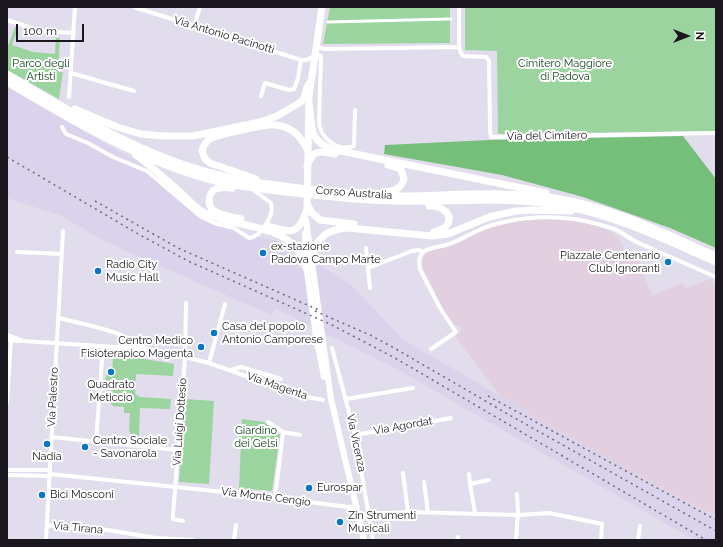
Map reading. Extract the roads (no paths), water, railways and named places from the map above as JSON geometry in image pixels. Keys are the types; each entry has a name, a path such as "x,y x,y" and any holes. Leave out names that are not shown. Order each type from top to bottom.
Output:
{"main road":[{"path":"309,272 304,243 307,200 308,104 322,7"},
{"name":"Corso Australia","path":"7,74 119,138 179,164 220,176 279,186 384,196 533,196 575,202 607,214 716,262"},
{"path":"47,97 112,126 149,135 186,136 207,134 272,118 301,102 311,81"},
{"name":"Corso Australia","path":"7,82 126,148 178,170 218,182 353,199 394,202 516,200 551,204 607,214 635,221 716,256"},
{"path":"308,104 311,127 314,135 321,144 331,149 557,195 593,204 607,214"},
{"path":"279,186 210,163 205,159 202,151 206,142 215,137 271,124 283,126 294,132 302,140 308,151"},
{"path":"126,148 161,175 203,212 223,220 287,231 298,229 302,224 306,212"},
{"path":"307,166 313,154 321,151 396,166 401,169 404,175 403,183 400,188 393,192 350,190 328,191"},
{"path":"250,187 238,189 226,187 218,188 213,191 209,197 209,204 212,210 217,213 264,227 293,244 302,256 309,272"},
{"path":"307,200 315,217 320,220 331,222 433,232 445,228 449,222 448,215 441,207 383,205 353,199"},
{"path":"309,272 311,259 316,245 328,232 339,228 432,236 448,234 489,217 516,211 553,210 607,214"},
{"path":"306,220 311,259"},
{"name":"Via Vicenza","path":"309,272 325,381 331,399 364,540"}],"street":[{"path":"69,97 75,7"},
{"name":"Via Antonio Pacinotti","path":"134,7 146,9 301,60"},
{"path":"194,26 200,7"},
{"path":"261,96 265,82 289,90 294,89 298,78 301,60 307,60 315,53 325,49 459,47 459,7"},
{"path":"328,22 451,19"},
{"path":"7,20 50,33 74,33"},
{"name":"Via del Cimitero","path":"459,47 461,54 464,56 486,57 489,61 491,137 716,133"},
{"path":"315,53 321,56 319,121 320,130 324,136 334,144 348,147 354,146 355,110"},
{"path":"71,73 134,91"},
{"name":"Corso Australia","path":"62,127 66,134 113,157 147,171 200,216 214,223 234,228 249,238 257,236 270,217 272,211 271,203 250,187"},
{"path":"431,349 456,332 440,308 420,269 419,262 423,252 427,249 450,243 487,227 510,221 528,218 567,218 612,228 638,243 716,277"},
{"name":"Via Palestro","path":"46,540 63,231"},
{"path":"366,248 370,288"},
{"path":"368,268 412,251 419,250 423,252"},
{"path":"17,252 62,254"},
{"name":"Via Luigi Dottesio","path":"175,488 185,357 186,303"},
{"path":"209,363 225,304"},
{"path":"58,318 121,334 147,349"},
{"path":"7,335 23,341"},
{"path":"7,402 9,340"},
{"name":"Via Magenta","path":"9,340 147,349 209,363 302,396 323,400"},
{"path":"96,442 103,346"},
{"name":"Via Vicenza","path":"332,348 354,435 373,540"},
{"name":"Via Magenta","path":"231,370 241,367 281,379"},
{"path":"346,399 413,388"},
{"name":"Via Agordat","path":"354,435 451,418"},
{"path":"268,422 283,432 300,435"},
{"path":"275,498 283,432"},
{"path":"51,437 177,450"},
{"path":"7,470 50,473"},
{"path":"7,475 50,473"},
{"name":"Via Monte Cengio","path":"50,473 356,508"},
{"path":"403,473 408,512"},
{"path":"469,474 475,513"},
{"path":"470,484 489,480"},
{"path":"424,482 428,512"},
{"path":"175,488 173,518 183,521"},
{"path":"516,540 518,515 517,494"},
{"path":"369,514 428,512 518,515 549,512 602,524 601,540"},
{"name":"Via Tirana","path":"47,525 78,529 95,528 144,536 193,540"},
{"path":"234,540 236,525"},
{"path":"638,540 640,526"}],"railway":[{"path":"7,157 140,235 188,261 332,325 395,358 706,540"},
{"path":"95,201 178,248 321,311"},
{"path":"315,311 370,335 396,349 513,417 716,531"},
{"path":"488,396 716,520"}],"place":[{"name":"ex-stazione Padova Campo Marte","path":"263,253"},
{"name":"Piazzale Centenario Club Ignoranti","path":"668,262"},
{"name":"Radio City Music Hall","path":"98,271"},
{"name":"Casa del popolo Antonio Camporese","path":"214,333"},
{"name":"Centro Medico Fisioterapico Magenta","path":"201,347"},
{"name":"Quadrato Meticcio","path":"111,372"},
{"name":"Nadia","path":"47,444"},
{"name":"Centro Sociale - Savonarola","path":"85,447"},
{"name":"Eurospar","path":"309,488"},
{"name":"Bici Mosconi","path":"42,495"},
{"name":"Zin Strumenti Musicali","path":"340,522"}],"park label":[{"name":"Parco degli Artisti","path":"41,70"},
{"name":"Cimitero Maggiore di Padova","path":"565,70"},
{"name":"Giardino dei Gelsi","path":"256,437"}]}
